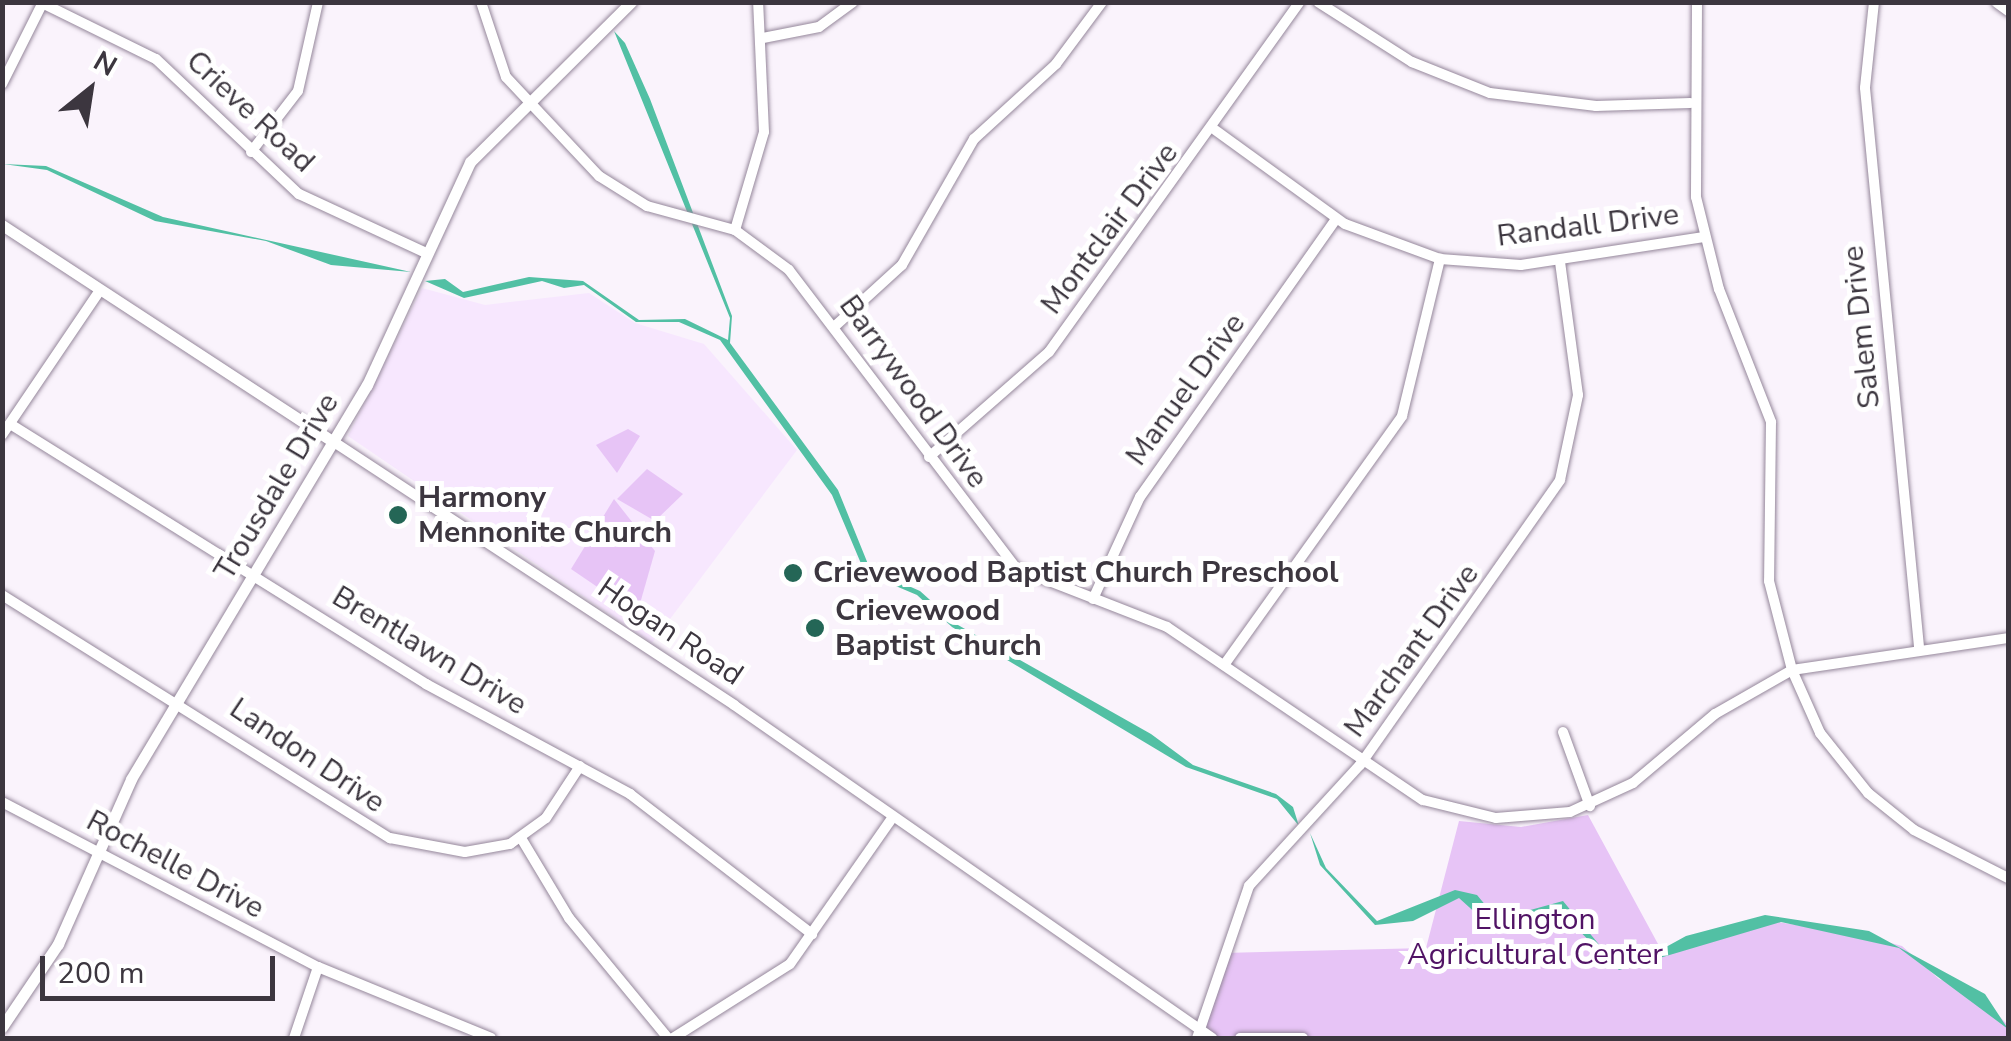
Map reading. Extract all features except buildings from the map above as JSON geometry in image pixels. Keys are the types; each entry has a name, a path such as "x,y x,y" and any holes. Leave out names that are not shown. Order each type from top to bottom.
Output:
{"street":[{"path":"251,152 298,91 318,2"},
{"name":"Barrywood Drive","path":"481,2 496,62 526,102 614,188 679,214 735,230 790,270 1021,572 1156,622 1224,665 1360,765 1423,800 1488,817 1590,806"},
{"name":"Trousdale Drive","path":"2,1026 58,944 98,853 178,702 334,442 472,159 631,2"},
{"path":"735,230 763,142 763,38 758,2"},
{"path":"763,38 819,27 853,2"},
{"path":"834,327 902,265 974,139 1052,68 1102,2"},
{"name":"Montclair Drive","path":"929,456 1049,352 1216,130 1300,2"},
{"path":"1318,2 1422,67 1490,93 1590,106 1690,103"},
{"path":"1697,2 1690,103 1704,236 1771,422 1769,581 1792,670 1820,733 1868,793 1914,830 2008,878"},
{"name":"Salem Drive","path":"1874,2 1864,88 1919,646"},
{"path":"1997,2 2008,10"},
{"path":"2,84 42,3"},
{"name":"Crieve Road","path":"42,3 156,60 251,152 308,200 428,254"},
{"name":"Randall Drive","path":"1216,130 1336,219 1440,259 1560,261 1704,236"},
{"name":"Manuel Drive","path":"1093,599 1140,497 1336,219"},
{"name":"Hogan Road","path":"2,225 98,293 334,442 734,705 891,820 1198,1034 1212,1038"},
{"path":"1224,665 1409,402 1440,259"},
{"name":"Marchant Drive","path":"1198,1034 1249,886 1360,765 1564,473 1578,395 1560,261"},
{"path":"2,435 98,293"},
{"name":"Brentlawn Drive","path":"10,424 252,576 580,766 812,934"},
{"name":"Landon Drive","path":"2,595 178,702 376,833 465,852 521,838"},
{"path":"1563,732 1590,806 1633,783 1741,696 1792,670 1919,646 2008,638"},
{"path":"580,766 521,838 569,918 671,1038 761,990 812,934 891,820"},
{"name":"Rochelle Drive","path":"2,802 318,967 491,1038"},
{"path":"294,1038 318,967"},
{"path":"1240,1038 1302,1038"}],"shaded area":[{"path":"614,31 625,43 650,99 732,316 730,343 838,490 870,569 920,591 958,625 1151,734 1193,765 1276,794 1293,807 1299,826 1277,799 1186,767 952,627 917,595 865,573 832,495 720,340 679,322 636,322 584,285 564,288 542,281 464,298 425,281 445,279 463,292 529,277 583,281 639,320 685,319 728,340 730,318"},
{"path":"3,164 46,166 163,217 411,272 331,265 266,241 155,221 47,170"},
{"path":"422,288 485,305 589,293 635,323 704,344 797,450 652,643 348,436"},
{"path":"1310,833 1326,868 1377,921 1455,890 1477,895 1497,919 1563,901 1606,953 1635,964 1686,936 1765,915 1869,931 1985,994 2008,1029 1899,948 1781,922 1619,970 1557,909 1490,926 1459,898 1413,921 1375,925 1320,865"}],"green space":[{"path":"628,429 640,436 617,473 596,445"},
{"path":"647,469 683,494 655,521 617,499"},
{"path":"614,499 655,551 637,614 571,569"},
{"name":"Ellington Agricultural Center","path":"1588,815 1664,955 1760,919 1868,937 1902,946 1939,979 1974,991 2008,1025 2008,1038 1197,1038 1223,953 1426,948 1459,821 1521,827"}],"place":[{"name":"Harmony Mennonite Church","path":"398,515"},
{"name":"Crievewood Baptist Church Preschool","path":"793,573"},
{"name":"Crievewood Baptist Church","path":"815,628"}]}
